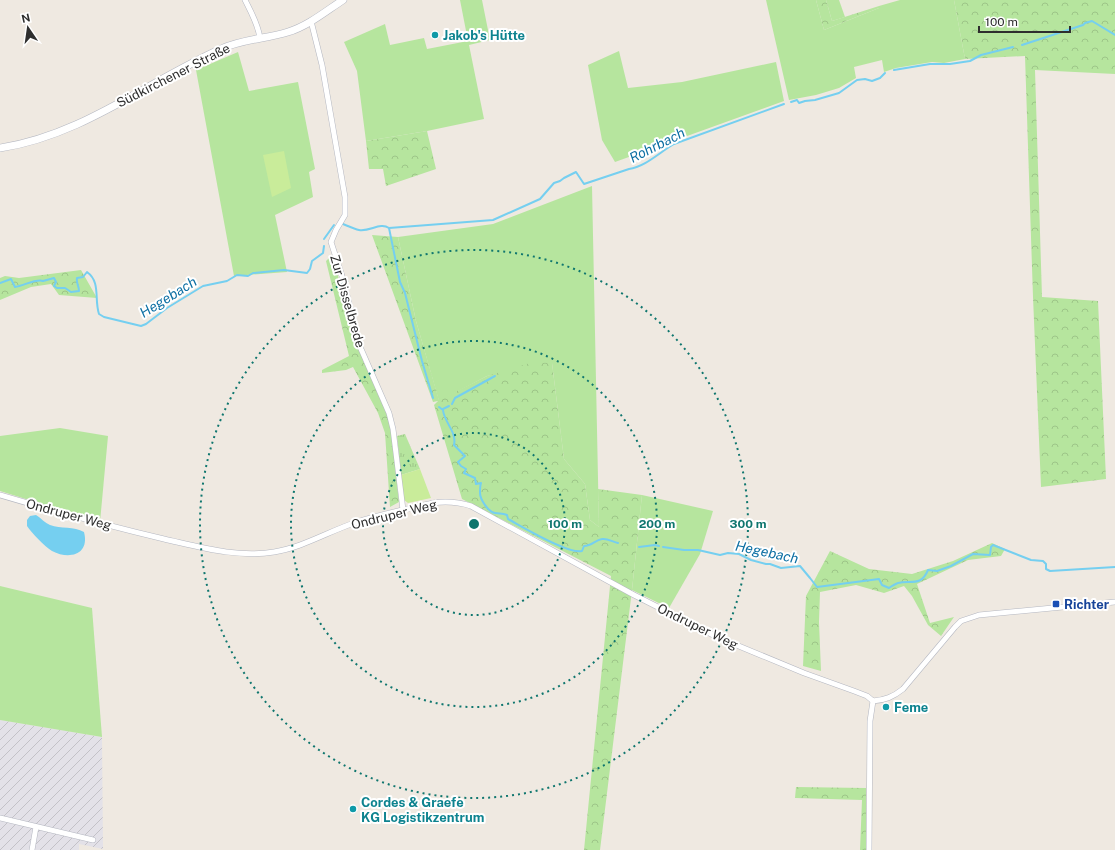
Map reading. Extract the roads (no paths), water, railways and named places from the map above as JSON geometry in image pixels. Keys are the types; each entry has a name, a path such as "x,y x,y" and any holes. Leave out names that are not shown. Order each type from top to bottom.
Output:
{"street":[{"path":"245,0 254,17 260,38"},
{"name":"Südkirchener Straße","path":"0,148 22,145 59,133 209,54 227,46 288,32 311,21 343,0"},
{"name":"Zur Disselbrede","path":"311,21 322,65 345,197 346,215 336,230 332,242 361,349 389,412 394,429 403,510"},
{"name":"Ondruper Weg","path":"0,495 130,531 234,553 259,553 289,548 303,544 356,522 446,501 460,503 471,506 634,595 717,637 804,673 867,696 873,701"},
{"path":"868,850 870,721 873,701 884,700 903,689 955,626 969,617 1005,612 1115,602"},
{"path":"0,818 93,840"},
{"path":"32,850 36,827"}],"water":[{"path":"36,515 50,525 76,529 84,532 84,546 77,554 71,555 59,554 52,551 38,539 27,526 27,520 30,516"}],"waterway":[{"name":"Rohrbach","path":"1022,45 1092,21 1115,35"},
{"name":"Rohrbach","path":"894,70 930,64 950,64 970,61 981,55 1013,47"},
{"name":"Rohrbach","path":"791,102 797,100 799,103 839,93 857,80 865,79 872,81 880,78 885,73"},
{"name":"Rohrbach","path":"389,228 493,220 540,199 554,183 576,172 584,184 635,168 674,144 784,104"},
{"name":"Hegebach","path":"343,224 359,230 367,230 382,226 389,228 400,282 405,293 433,398"},
{"path":"324,239 334,225"},
{"name":"Hegebach","path":"0,283 11,279 15,287 34,281 43,281 54,278 56,282 54,286 57,288 65,288 71,292 79,291 77,278 83,277 87,272 91,276 96,286 99,314 104,317 141,326 203,286 227,281 237,275 248,276 253,273 284,270 307,273 310,269 312,261 323,253 324,246"},
{"path":"452,404 455,398 495,376"},
{"path":"443,409 449,406"},
{"path":"439,407 443,410 454,436 454,445 465,456 458,462 466,469 464,473 475,478 476,484 481,483 480,496 485,505 492,512 507,515 508,519 567,549 582,551 584,546 602,539 618,543"},
{"name":"Hegebach","path":"663,547 698,550 720,555 728,553 739,554 751,560 781,568 800,566 817,587 879,579 882,585 889,588 898,583 915,582 922,579 928,570 937,571 951,566 973,554 990,555 991,547 993,545 1031,560 1043,561 1046,564 1046,569 1050,571 1115,567"},
{"path":"639,547 659,546"}],"place":[{"name":"Jakob's Hütte","path":"435,35"},
{"name":"Richter","path":"1056,604"},
{"name":"Feme","path":"886,707"},
{"name":"Cordes & Graefe KG Logistikzentrum","path":"353,809"}]}
